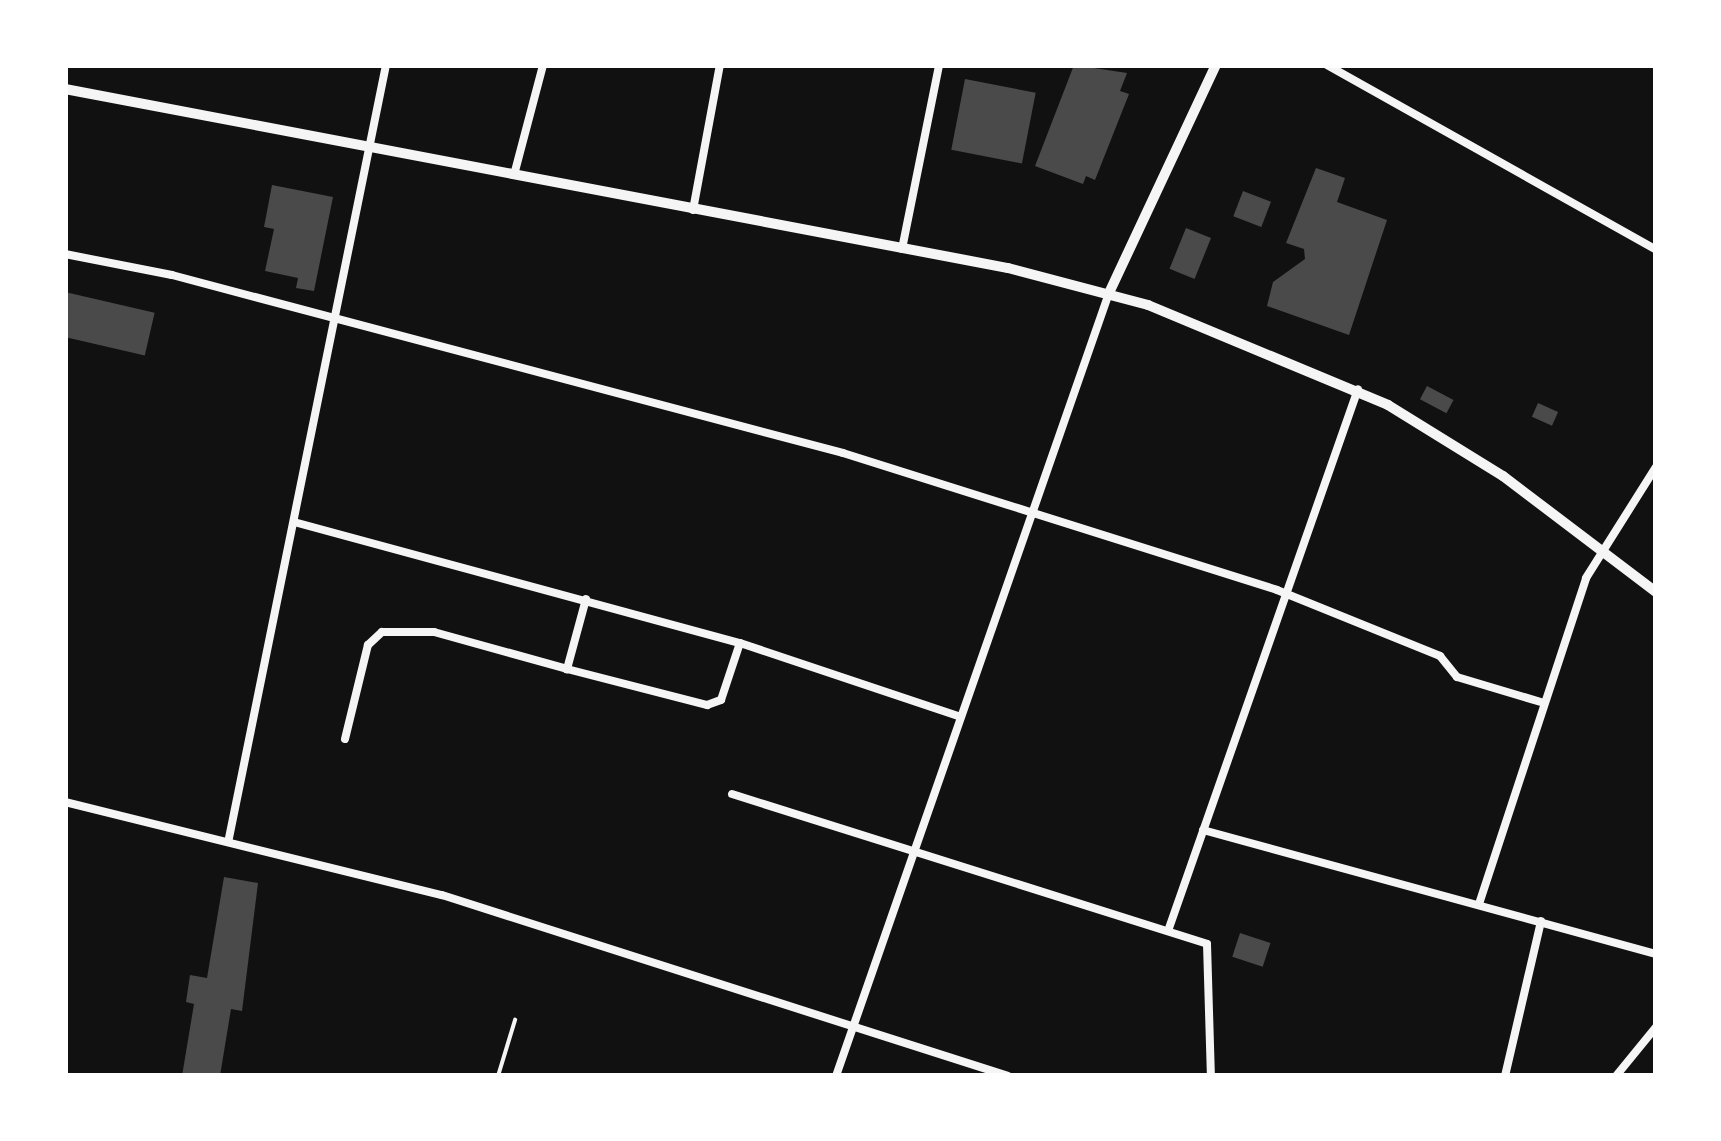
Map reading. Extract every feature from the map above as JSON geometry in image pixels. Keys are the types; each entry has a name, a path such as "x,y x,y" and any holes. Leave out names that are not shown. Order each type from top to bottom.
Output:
{"street":[{"path":"228,838 386,65"},
{"path":"514,175 543,65"},
{"path":"693,210 720,65"},
{"path":"902,249 938,65"},
{"path":"836,1076 1108,293 1216,65"},
{"path":"1327,65 1656,250"},
{"path":"65,89 902,249 1108,293 1358,389 1475,457 1656,592"},
{"path":"65,254 336,320 843,453 1286,596 1440,656 1458,676 1544,703"},
{"path":"1168,931 1358,389"},
{"path":"1479,904 1586,578 1656,467"},
{"path":"294,522 740,642 958,716"},
{"path":"567,670 586,599"},
{"path":"345,739 368,645 382,632 434,632 707,705 721,700 740,642"},
{"path":"732,794 1207,944 1211,1076"},
{"path":"65,802 228,838 442,895 852,1030 1008,1076"},
{"path":"1203,830 1656,954"},
{"path":"1505,1076 1541,921"},
{"path":"1616,1076 1656,1027"}],"lane":[{"path":"498,1076 515,1020"}],"building":[{"path":"1074,65 1127,73 1120,91 1129,94 1095,180 1086,176 1083,184 1035,166"},
{"path":"965,79 1036,93 1022,163 951,150"},
{"path":"1316,168 1345,178 1337,202 1387,220 1349,335 1267,306 1273,282 1305,259 1304,249 1286,243"},
{"path":"272,185 333,197 314,291 296,288 298,278 265,271 274,229 264,227"},
{"path":"1243,191 1271,202 1261,227 1233,216"},
{"path":"1186,228 1211,238 1195,279 1170,269"},
{"path":"65,292 155,313 145,356 65,337"},
{"path":"1427,386 1453,400 1446,413 1420,399"},
{"path":"1538,403 1558,412 1552,426 1532,417"},
{"path":"224,877 258,883 242,1011 231,1009 220,1076 182,1076 194,1004 186,1002 190,975 207,978"},
{"path":"1240,933 1270,943 1263,967 1232,957"}]}
